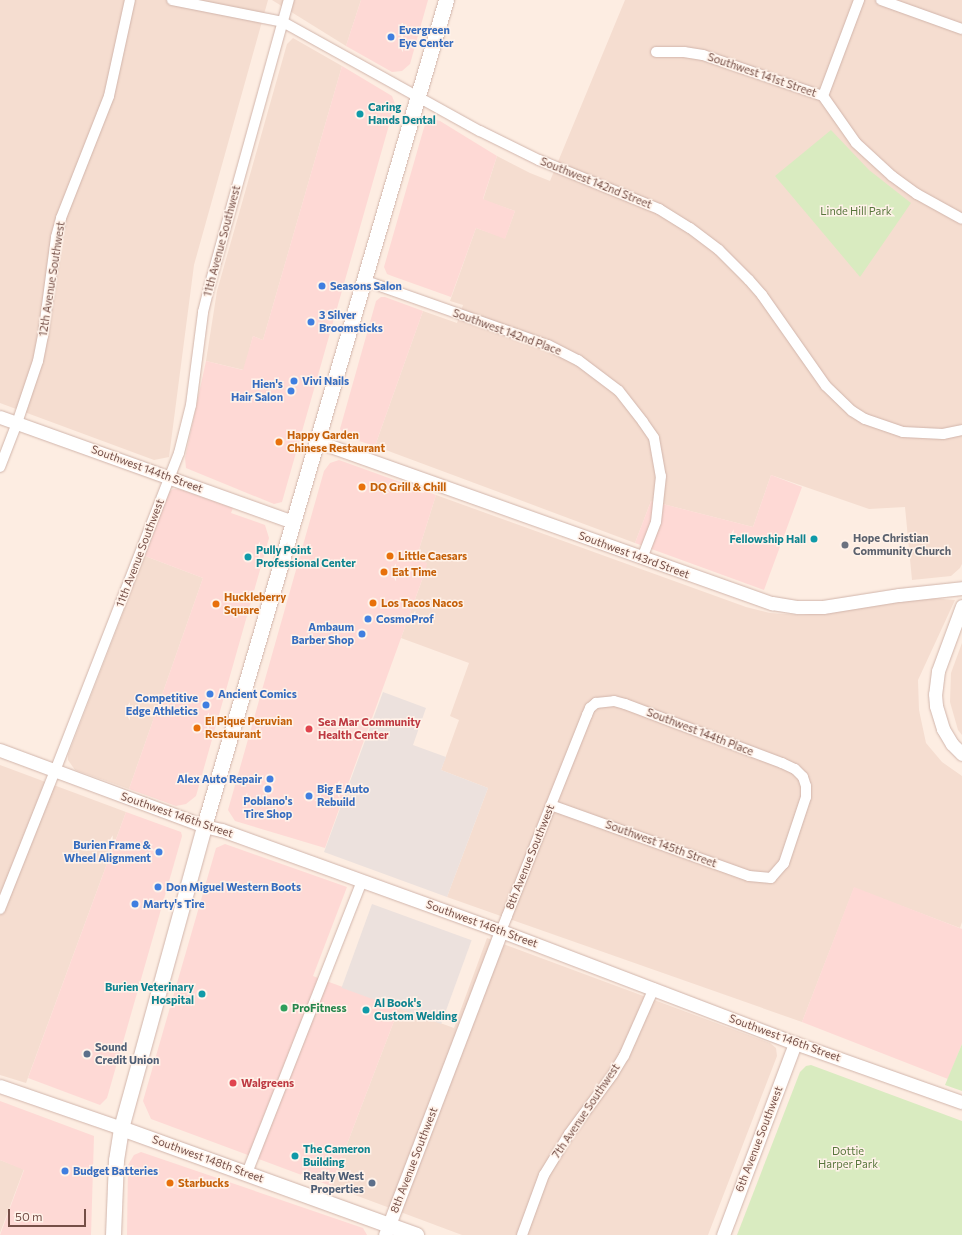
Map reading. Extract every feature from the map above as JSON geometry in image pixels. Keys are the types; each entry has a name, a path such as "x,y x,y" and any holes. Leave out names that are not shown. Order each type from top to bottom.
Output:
{"main road":[{"path":"113,1235 116,1160 121,1128 204,826 446,0"},
{"name":"Southwest 148th Street","path":"121,1128 247,1173 387,1230 416,1235"}],"street":[{"name":"12th Avenue Southwest","path":"0,467 17,423 38,360 43,336 55,245 61,218 101,122 109,96 130,0"},
{"name":"Southwest 142nd Street","path":"172,0 283,22 417,97 538,160 659,209 690,228 719,250 749,280 762,295 826,386 852,411 866,419 903,432 943,434 962,430"},
{"name":"11th Avenue Southwest","path":"0,909 179,453 189,412 203,312 289,0"},
{"path":"823,96 859,0"},
{"path":"881,0 962,29"},
{"name":"Southwest 141st Street","path":"656,52 684,52 703,56 823,96 856,143 892,176 917,194 962,219"},
{"name":"Southwest 142nd Place","path":"363,280 548,345 578,360 619,391 644,422 654,438 661,476 659,509 656,522 642,558"},
{"name":"Southwest 144th Street","path":"0,417 293,522"},
{"name":"Southwest 143rd Street","path":"316,440 642,558 772,603 798,607 823,607 899,595 962,588"},
{"path":"962,606 942,658 936,682 936,706 943,729 952,744 962,754"},
{"name":"Southwest 144th Place","path":"593,705 605,701 624,704 795,769 803,777 806,786 806,797 784,863 771,878"},
{"name":"8th Avenue Southwest","path":"387,1230 501,931 590,708 593,705"},
{"name":"Southwest 146th Street","path":"0,750 204,826 222,830 501,931 795,1042 962,1102"},
{"name":"Southwest 145th Street","path":"551,805 749,876 771,878"},
{"path":"247,1173 362,881"},
{"name":"7th Avenue Southwest","path":"522,1235 544,1175 569,1134 613,1074 624,1056 654,988"},
{"name":"6th Avenue Southwest","path":"723,1235 795,1042"},
{"name":"Southwest 148th Street","path":"0,1086 121,1128"}],"shaded area":[{"path":"0,0 268,0 194,265 169,457 154,460 0,403"},
{"path":"272,0 361,0 346,46"},
{"path":"361,0 428,0 410,64 402,71 392,72 346,46"},
{"path":"625,0 962,0 962,564 960,568 951,576 912,580 905,507 869,509 771,475 753,527 651,501 635,543 375,446 423,311 457,323 463,305 450,301 476,228 505,238 515,211 483,200 497,156 530,173 550,181"},
{"path":"293,38 342,66 263,340 253,336 244,370 206,361 217,291 287,44"},
{"path":"342,66 392,96 395,104 282,502 274,504 186,468 185,458 206,361 243,370 253,336 263,340"},
{"path":"432,119 440,121 497,156 483,199 515,211 505,239 476,228 451,297 387,274 384,267 423,131 426,122"},
{"path":"381,297 385,297 423,311 375,446 346,437 340,429 376,301"},
{"path":"339,460 436,495 416,559 427,563 426,569 325,848 235,821 228,810 324,471 330,463"},
{"path":"771,475 802,487 764,590 635,543 651,501 753,527"},
{"path":"173,489 179,489 233,508 231,513 265,525 269,538 196,796 186,804 176,806 129,789 203,578 145,556 169,492"},
{"path":"436,495 746,607 770,613 802,615 932,598 955,600 918,680 919,710 926,743 942,762 962,776 962,922 960,928 854,888 802,1022 447,897 488,788 441,770 459,720 450,716 469,663 401,638 426,569 416,559"},
{"path":"145,556 203,578 129,789 75,770 68,760 68,755"},
{"path":"962,643 962,735 958,730 950,702 951,673"},
{"path":"383,692 426,708 413,745 446,757 441,770 488,788 447,897 324,852"},
{"path":"0,765 126,812 26,1083 0,1075"},
{"path":"126,812 181,832 182,836 107,1098 100,1105 28,1078"},
{"path":"225,844 347,887 313,976 399,1008 331,1186 151,1119 143,1101 216,848"},
{"path":"854,887 962,929 962,1044 948,1079 802,1022"},
{"path":"372,904 472,940 441,1024 342,988"},
{"path":"487,938 770,1043 776,1048 777,1056 708,1235 462,1235 331,1186 399,1008 454,1028"},
{"path":"0,1101 94,1136 91,1235 0,1235 24,1170 0,1160"},
{"path":"141,1152 363,1228 367,1235 127,1235 128,1165 134,1155"},
{"path":"0,1160 24,1169 0,1233"}],"green space":[{"name":"Linde Hill Park","path":"831,130 869,170 911,203 860,277 775,176"},
{"path":"962,1044 962,1091 945,1085"},
{"name":"Dottie Harper Park","path":"811,1065 962,1121 962,1235 737,1235 800,1072 806,1066"}],"place":[{"name":"Evergreen Eye Center","path":"391,37"},
{"name":"Caring Hands Dental","path":"360,114"},
{"name":"Seasons Salon","path":"322,286"},
{"name":"3 Silver Broomsticks","path":"311,322"},
{"name":"Vivi Nails","path":"294,381"},
{"name":"Hien's Hair Salon","path":"291,391"},
{"name":"Happy Garden Chinese Restaurant","path":"279,442"},
{"name":"DQ Grill & Chill","path":"362,487"},
{"name":"Fellowship Hall","path":"814,539"},
{"name":"Hope Christian Community Church","path":"845,545"},
{"name":"Little Caesars","path":"390,556"},
{"name":"Pully Point Professional Center","path":"248,557"},
{"name":"Eat Time","path":"384,572"},
{"name":"Los Tacos Nacos","path":"373,603"},
{"name":"Huckleberry Square","path":"216,604"},
{"name":"CosmoProf","path":"368,619"},
{"name":"Ambaum Barber Shop","path":"362,634"},
{"name":"Ancient Comics","path":"210,694"},
{"name":"Competitive Edge Athletics","path":"206,705"},
{"name":"El Pique Peruvian Restaurant","path":"197,728"},
{"name":"Sea Mar Community Health Center","path":"309,729"},
{"name":"Alex Auto Repair","path":"270,779"},
{"name":"Poblano's Tire Shop","path":"268,789"},
{"name":"Big E Auto Rebuild","path":"309,796"},
{"name":"Burien Frame & Wheel Alignment","path":"159,852"},
{"name":"Don Miguel Western Boots","path":"158,887"},
{"name":"Marty's Tire","path":"135,904"},
{"name":"Burien Veterinary Hospital","path":"202,994"},
{"name":"ProFitness","path":"284,1008"},
{"name":"Al Book's Custom Welding","path":"366,1010"},
{"name":"Sound Credit Union","path":"87,1054"},
{"name":"Walgreens","path":"233,1083"},
{"name":"The Cameron Building","path":"295,1156"},
{"name":"Budget Batteries","path":"65,1171"},
{"name":"Starbucks","path":"170,1183"},
{"name":"Realty West Properties","path":"372,1183"}]}
